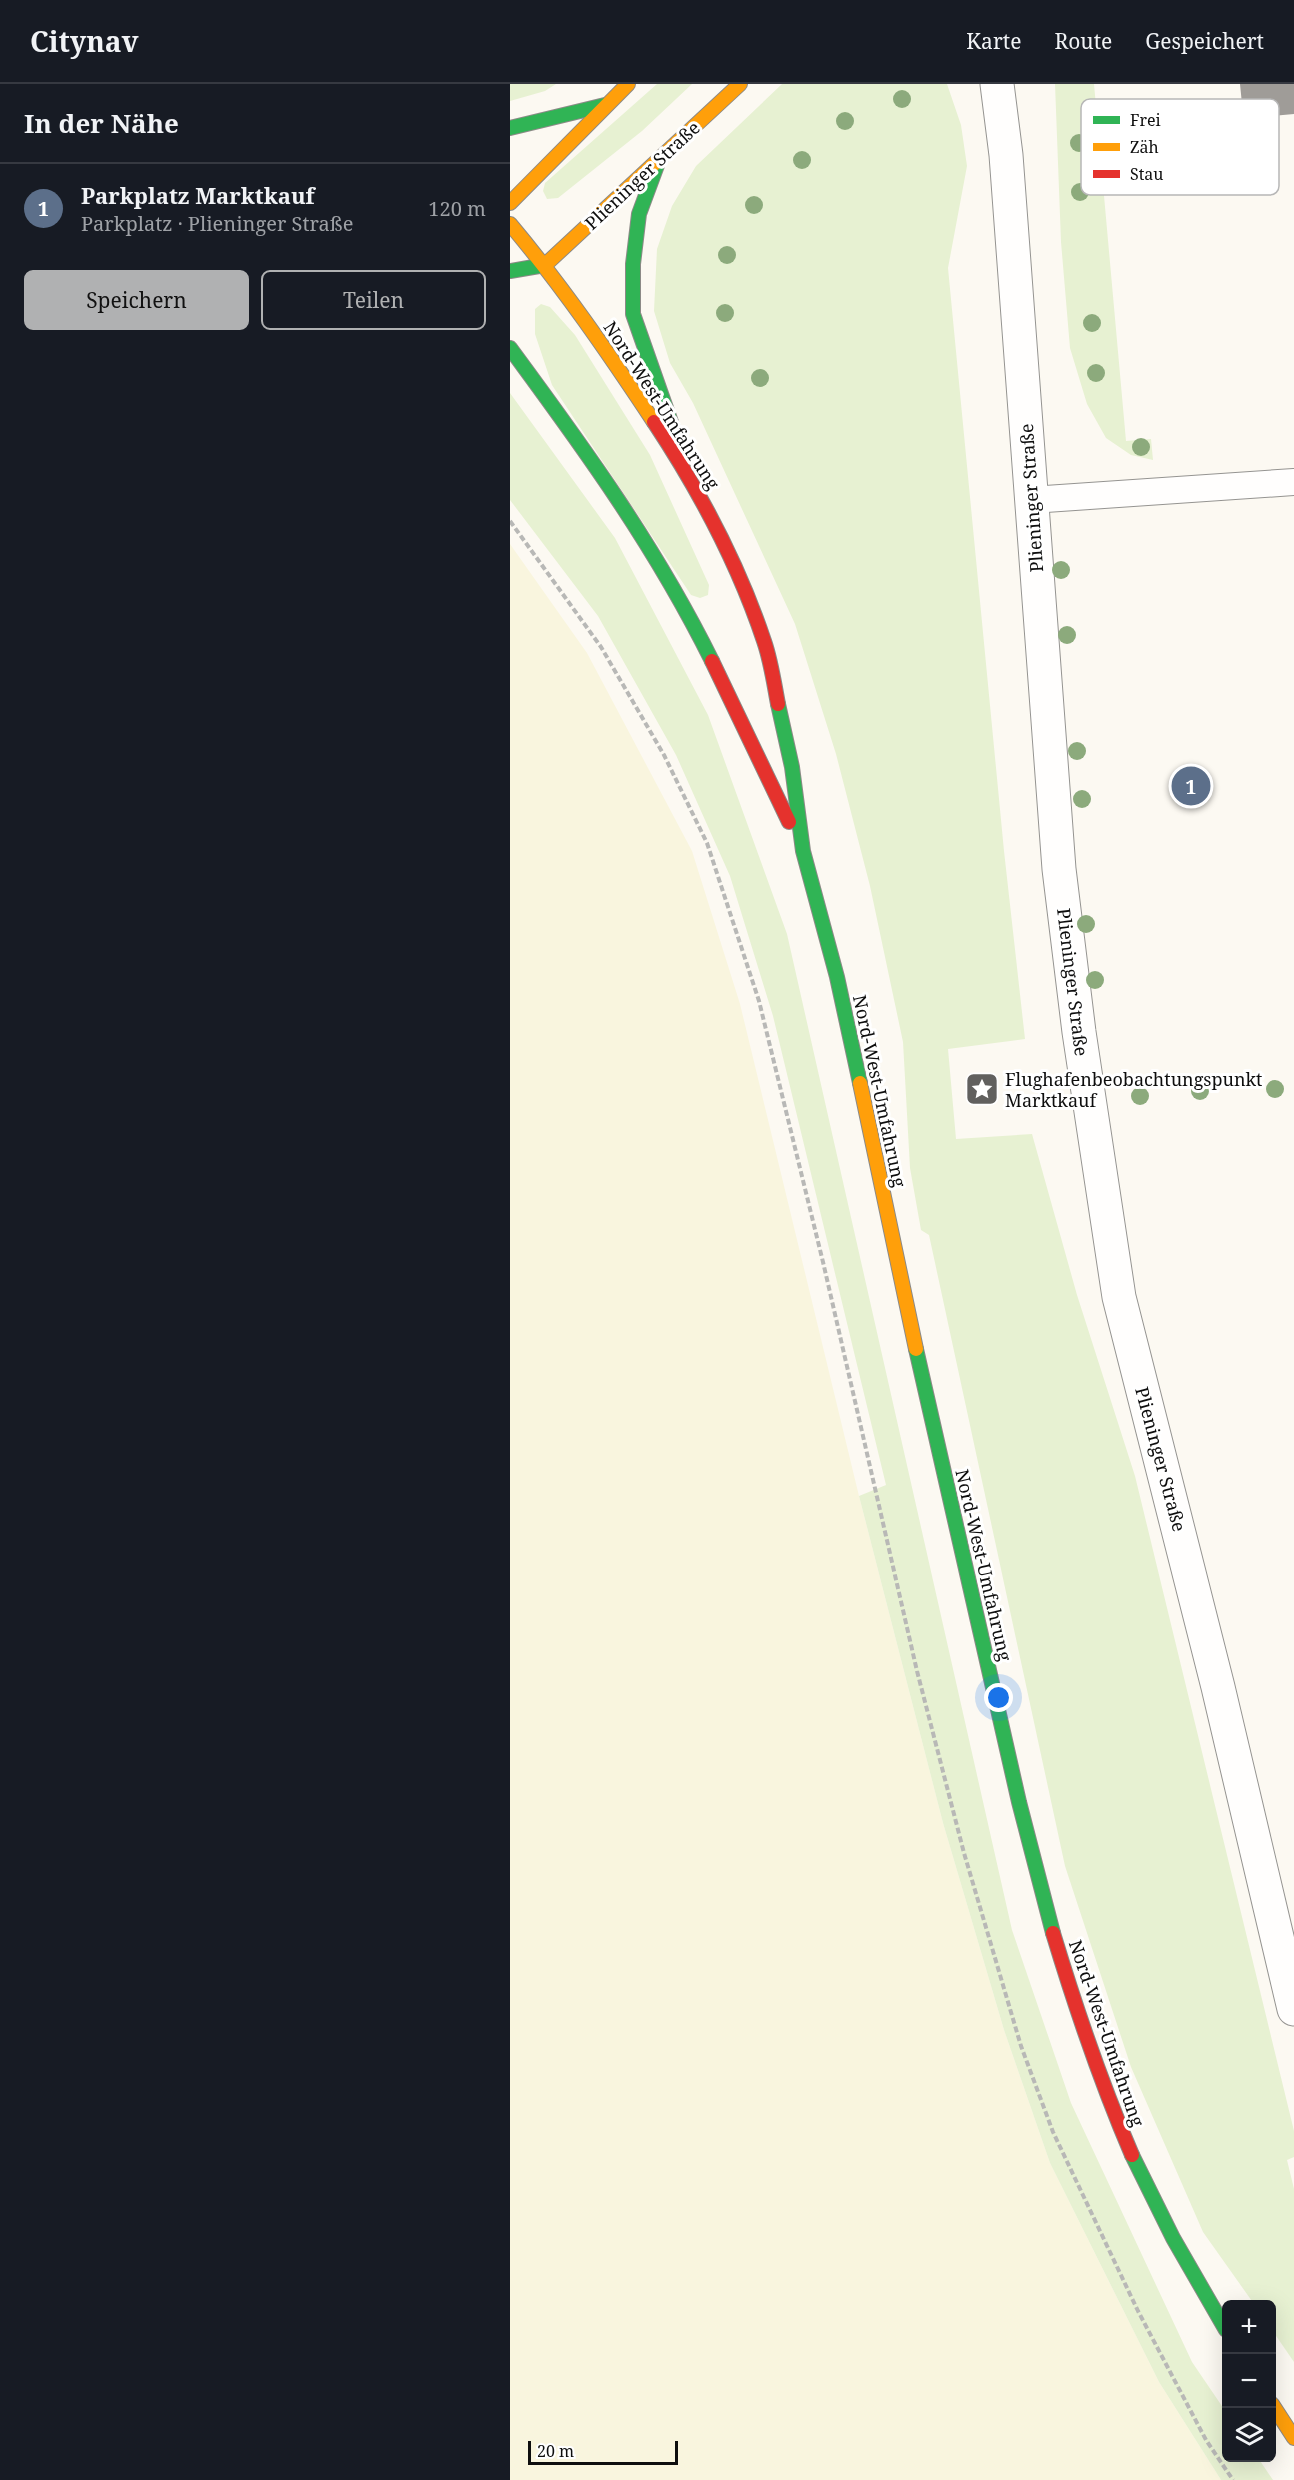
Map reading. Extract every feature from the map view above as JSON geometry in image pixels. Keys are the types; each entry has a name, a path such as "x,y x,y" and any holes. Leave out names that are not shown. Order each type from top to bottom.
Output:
{"main road":[{"path":"510,203 628,84"},
{"name":"Plieninger Straße","path":"545,265 740,84"},
{"path":"510,128 605,105"},
{"path":"658,160 639,214 633,264 633,314 691,478"},
{"name":"Nord-West-Umfahrung","path":"510,224 545,265 592,328 691,478 729,555 765,642 792,767 803,851 837,977 924,1385 1019,1802 1049,1922 1077,2013 1109,2101 1138,2169 1173,2238 1222,2321"},
{"path":"510,271 545,265"},
{"name":"Nord-West-Umfahrung","path":"510,348 642,535 705,646 803,851"},
{"path":"1275,2408 1294,2438"}],"street":[{"name":"Plieninger Straße","path":"997,84 1006,155 1047,721 1067,943 1119,1297 1216,1676 1294,2005"}],"lane":[{"path":"1031,500 1294,482"}],"path":[{"path":"510,521 601,647 664,755 707,843 759,1001 823,1262"}],"shaded area":[{"path":"510,544 587,653 692,851 740,1004 859,1496 943,1823 1004,2030 1050,2163 1159,2382 1221,2480 510,2480"}],"green space":[{"path":"510,84 556,84 545,91 510,101"},
{"path":"657,84 692,84 642,131 558,198 547,199 543,191 545,183"},
{"path":"782,84 947,84 961,125 967,166 948,268 1004,851 1025,1039 948,1049 956,1139 1032,1134 1077,1295 1135,1476 1294,2131 1294,2157 1287,2160 1294,2189 1294,2362 1276,2336 1276,2300 1251,2300 1203,2232 1131,2067 1065,1866 929,1235 921,1230 910,1168 903,1042 870,886 836,754 795,624 693,403 670,363 654,311 657,249 672,206 696,166"},
{"path":"1055,84 1094,84 1095,99 1081,99 1081,195 1104,195 1126,441 1151,439 1153,460 1131,455 1106,438 1087,404 1070,348 1061,242"},
{"path":"541,304 550,307 575,335 650,455 709,585 708,595 700,598 691,595 552,385 535,334 535,309"},
{"path":"510,393 615,538 708,715 787,934 1012,1930 1071,2103 1192,2362 1222,2406 1222,2462 1261,2462 1273,2480 1221,2480 1159,2382 1050,2163 1004,2030 943,1823 859,1496 886,1485 773,1016 730,876 676,755 598,616 510,500"}],"building":[{"path":"1240,84 1294,84 1294,114 1279,115 1279,99 1242,99"}],"traffic: fast":[{"path":"510,128 605,105"},
{"path":"659,160 639,214 633,264 633,314 673,428"},
{"path":"510,271 545,265"},
{"path":"510,348 618,500 667,578 712,661"},
{"path":"778,704 792,767 803,851 837,977 860,1083"},
{"path":"916,1349 1019,1802 1053,1933"},
{"path":"1132,2155 1173,2238 1222,2323"}],"traffic: slow":[{"path":"510,203 628,84"},
{"path":"545,265 740,84"},
{"path":"510,224 585,321 654,422"},
{"path":"860,1083 916,1349"},
{"path":"1275,2408 1294,2438"}],"traffic: jam":[{"path":"654,422 687,474 730,555 754,612 766,649 778,704"},
{"path":"712,661 789,822"},
{"path":"1053,1933 1090,2046 1132,2155"}],"place":[{"name":"Parkplatz Marktkauf","path":"1191,786"},
{"name":"Flughafenbeobachtungspunkt Marktkauf","path":"982,1089"}]}
